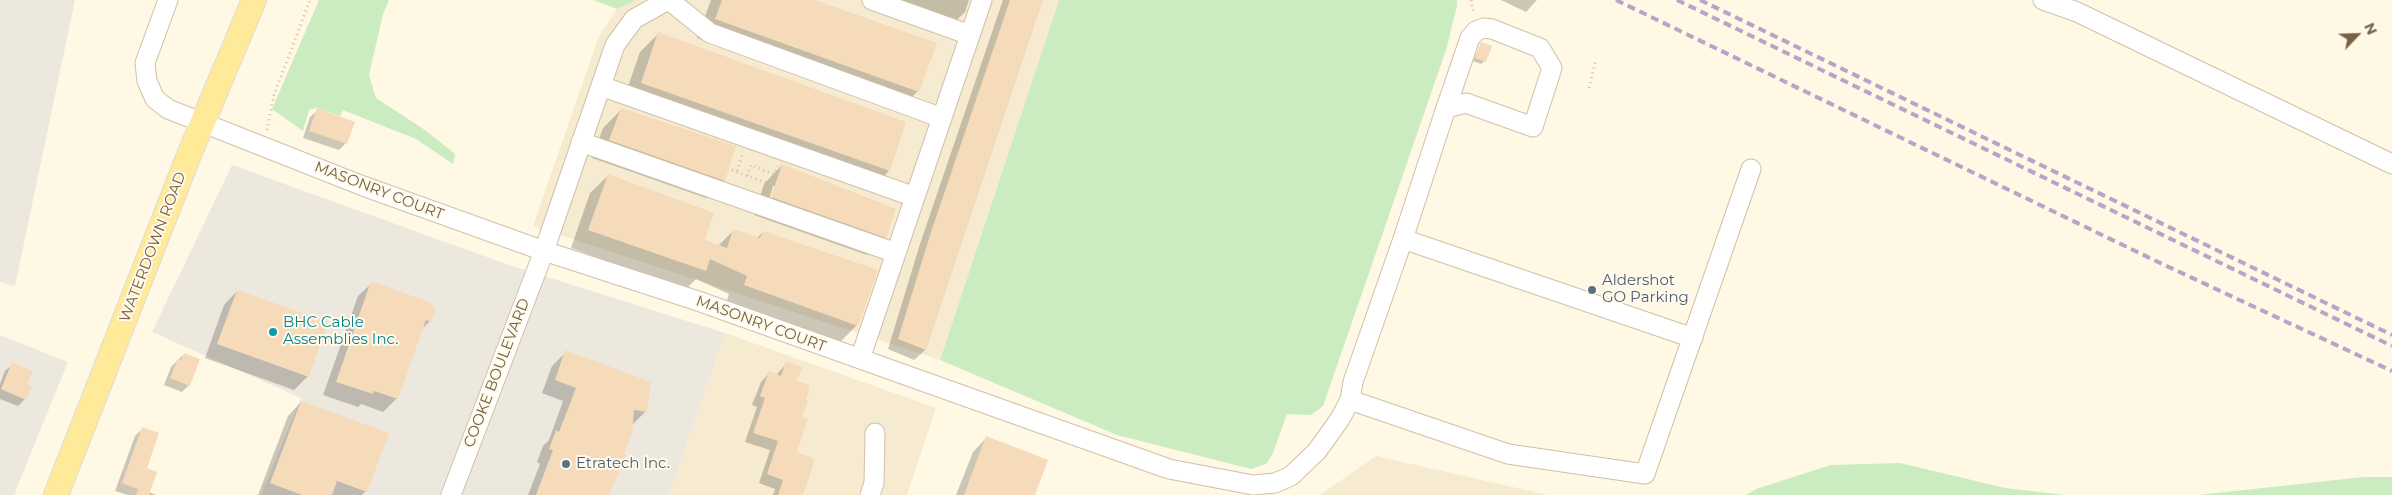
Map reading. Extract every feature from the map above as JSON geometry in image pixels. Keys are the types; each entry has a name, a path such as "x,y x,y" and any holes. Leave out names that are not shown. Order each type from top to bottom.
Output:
{"main road":[{"name":"WATERDOWN ROAD","path":"56,495 203,123 254,0"}],"street":[{"name":"MASONRY COURT","path":"168,0 145,63 147,81 155,99 168,109 363,186 544,251 698,302 1169,469 1253,485 1275,483 1292,476 1317,451 1340,419 1350,400 1354,382 1403,239 1446,108 1470,38 1476,31 1484,28 1492,29 1540,48 1552,68 1533,126 1466,103 1446,108"},
{"name":"COOKE BOULEVARD","path":"451,495 544,251 615,45 634,19 669,0"},
{"path":"669,0 710,33 942,118"},
{"path":"872,0 970,35"},
{"path":"860,359 982,0"},
{"path":"2044,0 2077,12 2392,164"},
{"path":"601,86 915,198"},
{"path":"581,142 896,253"},
{"path":"1350,400 1508,454 1645,474 1751,169"},
{"path":"1403,239 1693,338"},
{"path":"870,495 874,483 875,432"}],"path":[{"path":"266,130 274,95 310,0"},
{"path":"1471,0 1475,17"},
{"path":"1589,88 1596,59"},
{"path":"763,206 783,151"},
{"path":"747,176 751,165 775,175"},
{"path":"732,170 771,186"}],"shaded area":[{"path":"0,0 75,0 15,286 0,282"},
{"path":"636,0 1059,0 940,360 533,226 599,36 617,9"},
{"path":"232,165 509,265 725,333 669,495 261,495 301,398 152,332"},
{"path":"725,333 936,408 907,495 669,495"},
{"path":"0,335 68,362 14,495 0,495"},
{"path":"1376,456 1548,495 1320,495"}],"green space":[{"path":"319,0 389,0 383,14 369,75 376,98 425,130 455,154 453,164 416,139 343,110 340,116 317,108 309,110 303,131 272,109"},
{"path":"593,0 636,0 617,9"},
{"path":"1059,0 1457,0 1446,50 1323,406 1311,415 1287,414 1273,453 1266,464 1251,469 1117,435 940,360"},
{"path":"1900,463 2005,488 2065,495 1746,495 1756,489 1831,465"},
{"path":"2364,477 2392,477 2392,495 2198,495"}],"building":[{"path":"722,0 815,0 937,43 919,92 715,19"},
{"path":"1010,0 1043,0 926,350 898,339 931,232"},
{"path":"658,32 906,122 890,171 641,83"},
{"path":"1481,42 1492,46 1486,62 1475,58"},
{"path":"317,108 355,122 347,144 309,131"},
{"path":"621,108 736,146 725,181 609,140"},
{"path":"782,164 896,209 886,238 771,197"},
{"path":"608,174 714,213 705,240 727,248 733,229 760,238 763,231 878,270 858,326 744,285 747,276 710,259 706,271 588,230"},
{"path":"371,281 432,303 431,306 436,308 431,322 426,320 398,399 374,391 373,394 336,382"},
{"name":"BHC Cable Assemblies Inc.","path":"237,290 328,322 309,377 217,344"},
{"path":"565,350 651,382 647,412 634,410 632,433 624,454 626,454 609,495 536,495 553,450 549,449 556,430 559,432 576,388 555,380"},
{"path":"184,353 200,359 190,386 170,378 178,359 181,360"},
{"path":"786,361 802,367 797,381 810,385 806,400 808,401 802,417 808,419 797,452 815,459 803,495 778,495 783,480 767,474 778,441 753,433 765,398 760,396 769,371 781,376"},
{"path":"12,362 33,371 27,384 32,386 26,400 1,389"},
{"path":"301,401 389,433 367,492 337,481 332,495 302,495 270,483"},
{"path":"142,427 159,433 147,468 157,472 149,495 136,495 138,489 122,483"},
{"path":"986,436 1048,460 1035,495 964,495"}],"railway":[{"path":"1616,0 2158,262 2392,371"},
{"path":"1677,0 2392,346"},
{"path":"1700,0 2392,335"}],"place":[{"name":"Aldershot GO Parking","path":"1592,290"},
{"name":"BHC Cable Assemblies Inc.","path":"273,332"},
{"name":"Etratech Inc.","path":"566,464"}]}
